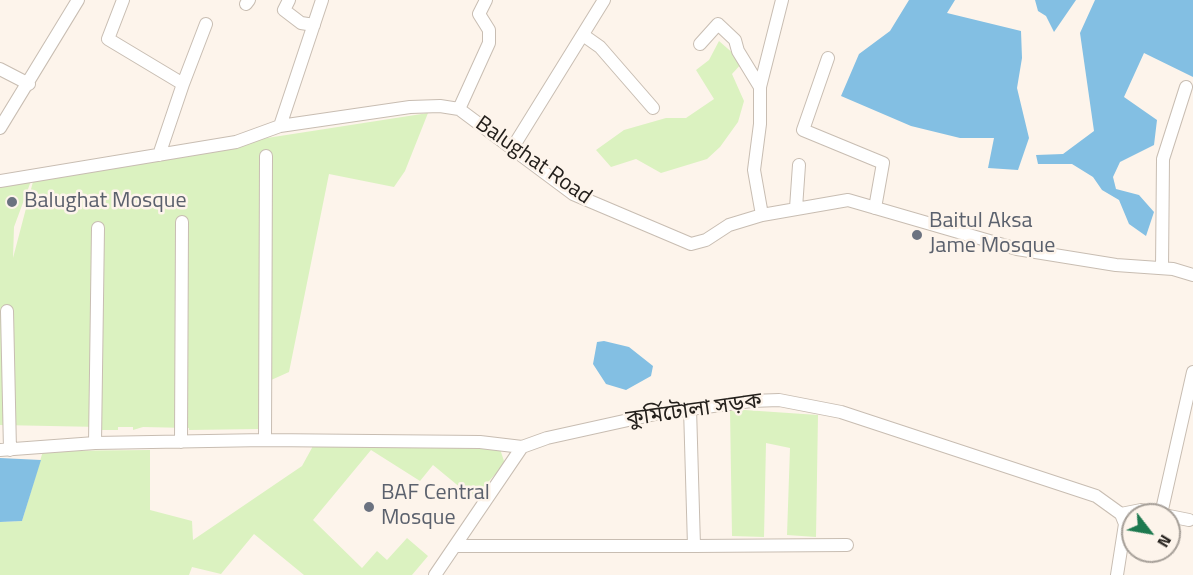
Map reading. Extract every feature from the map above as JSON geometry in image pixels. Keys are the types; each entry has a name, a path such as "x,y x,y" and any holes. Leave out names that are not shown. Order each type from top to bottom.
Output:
{"street":[{"path":"0,129 78,0"},
{"path":"123,0 108,39 183,84"},
{"path":"289,0 284,10 301,23 314,26"},
{"path":"280,126 322,0"},
{"path":"459,109 489,43 489,30 479,14 486,0"},
{"path":"513,147 604,0"},
{"path":"762,215 754,170 760,124 760,87 782,0"},
{"path":"159,154 206,24"},
{"path":"700,44 718,24 735,40 738,51 760,87"},
{"path":"583,34 600,47 652,108"},
{"path":"828,58 803,130 883,163 875,208"},
{"path":"0,69 29,84"},
{"path":"1162,268 1163,159 1186,87"},
{"name":"Balughat Road","path":"0,181 236,142 280,126 410,107 440,106 459,109 513,147 573,194 691,244 706,240 729,225 762,215 848,200 1017,249 1116,265 1162,268 1193,275"},
{"path":"265,440 266,156"},
{"path":"796,208 799,165"},
{"path":"182,222 182,442"},
{"path":"95,443 98,228"},
{"path":"7,311 5,450 95,443 265,440 480,442 522,447 435,575"},
{"path":"1167,503 1193,372"},
{"name":"কুর্মিটোলা সড়ক","path":"522,447 547,438 601,425 690,408 780,400 830,409 1096,496 1121,514"},
{"path":"690,408 694,546"},
{"path":"1181,518 1190,520"},
{"path":"454,546 847,545"},
{"path":"1117,575 1121,556"}],"green space":[{"path":"719,41 743,62 732,74 744,101 738,122 720,147 707,159 661,173 636,159 611,167 596,150 624,130 666,118 686,118 714,99 696,70 709,60"},
{"path":"428,113 405,171 394,187 329,174 289,372 260,385 259,429 189,430 189,428 143,427 133,430 133,427 118,427 118,430 100,430 100,427 0,425 0,184 31,181 14,227 13,258 35,174"},
{"path":"730,409 818,415 816,537 787,535 790,448 766,443 764,537 732,536"},
{"path":"313,446 499,446 505,464 473,498 433,465 420,481 371,450 313,520 362,568 377,551 387,560 407,538 428,556 412,575 304,575 254,534 221,574 192,567 189,575 0,575 0,522 22,521 43,451 150,450 150,510 192,521 193,540 302,466"}],"water":[{"path":"909,0 955,0 947,13 1021,31 1022,58 1017,88 1029,138 1018,170 988,168 994,138 960,138 911,126 841,96 859,54 890,31"},
{"path":"1035,0 1076,0 1054,32 1046,16 1038,11"},
{"path":"1095,0 1193,0 1193,77 1144,53 1124,97 1157,120 1154,145 1120,162 1113,177 1116,189 1139,195 1154,212 1146,236 1129,224 1119,200 1102,190 1093,177 1072,164 1038,164 1036,155 1063,154 1094,131 1080,33"},
{"path":"604,341 629,347 653,366 651,376 626,390 606,384 593,364 597,342"},
{"path":"0,458 41,460 22,521 0,522"}],"place":[{"name":"Balughat Mosque","path":"12,202"},
{"name":"Baitul Aksa Jame Mosque","path":"917,235"},
{"name":"BAF Central Mosque","path":"369,507"}]}
